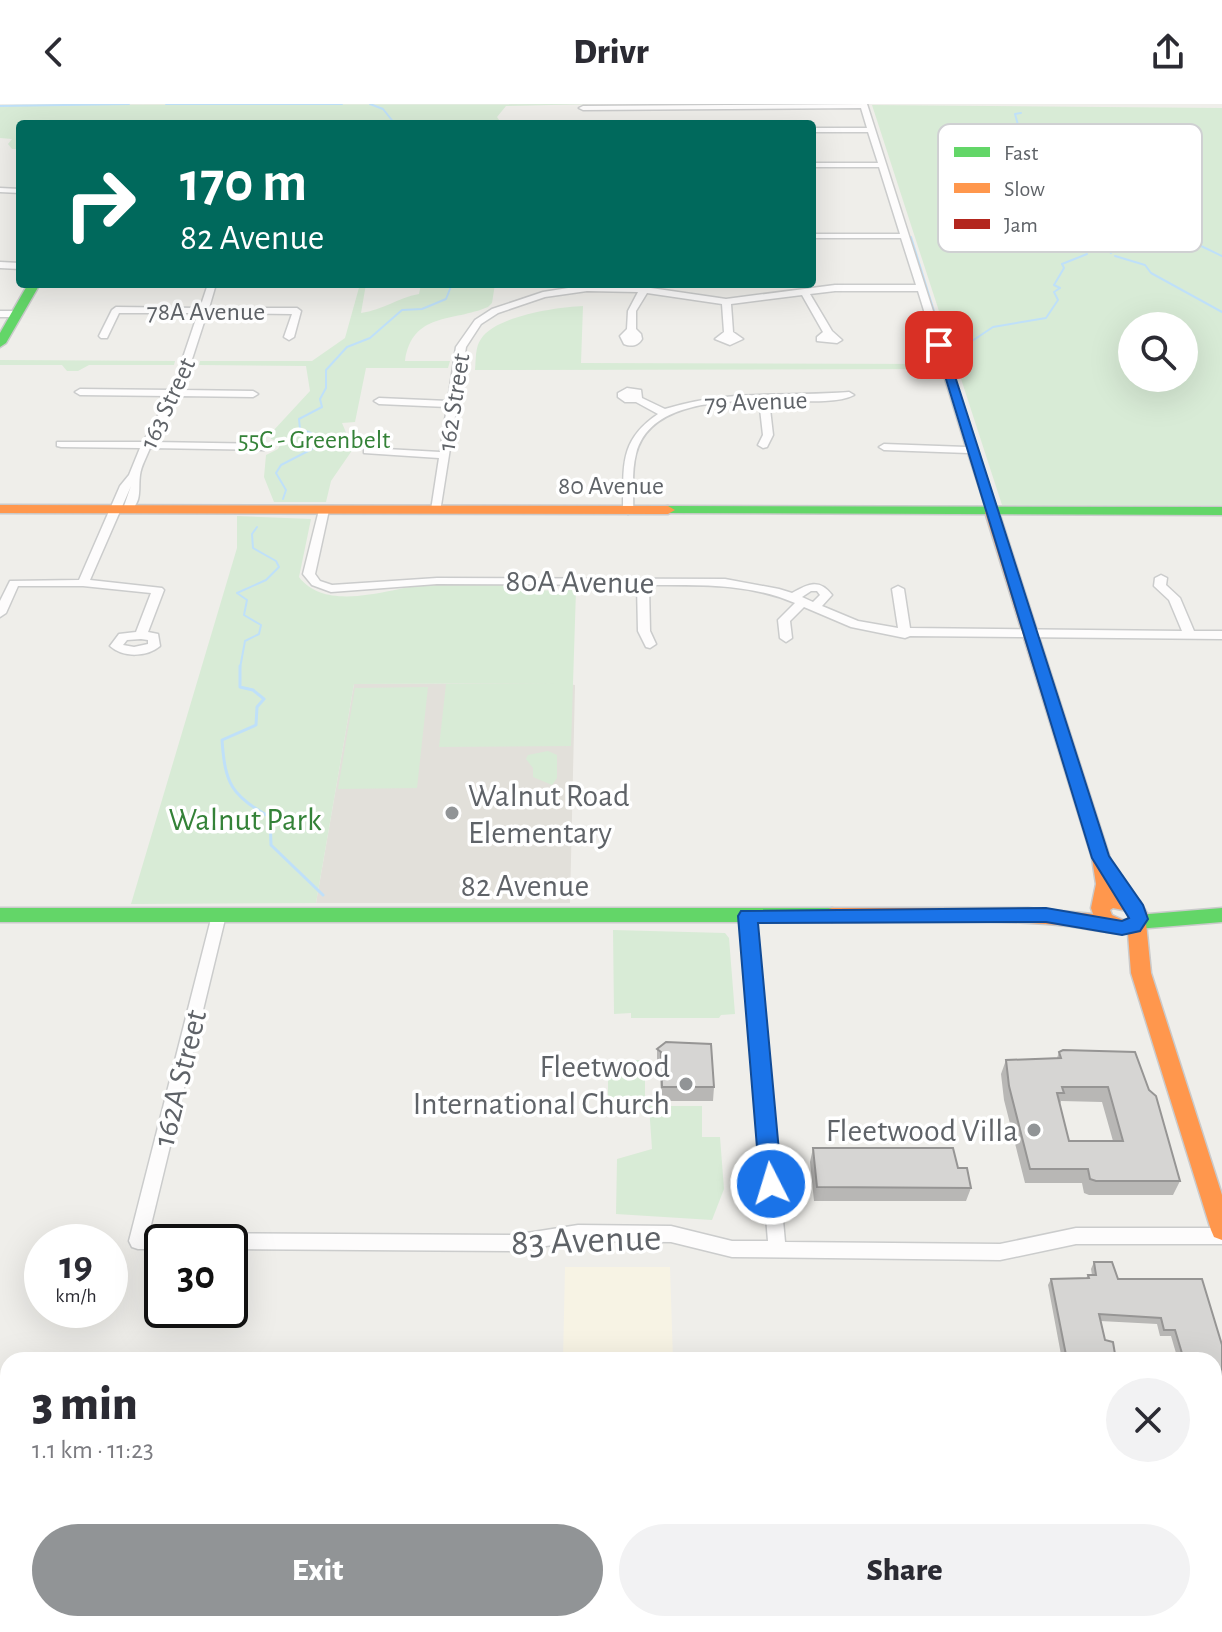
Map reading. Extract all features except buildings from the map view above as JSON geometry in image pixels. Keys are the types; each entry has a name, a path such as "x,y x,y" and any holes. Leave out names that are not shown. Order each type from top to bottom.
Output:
{"street":[{"path":"583,108 863,105 1101,858 1105,884 1100,912 1141,973"},
{"path":"816,130 871,130"},
{"path":"816,165 882,165"},
{"path":"816,236 904,236"},
{"path":"0,343 8,314 31,288"},
{"name":"163 Street","path":"83,583 121,509 136,487 134,476 146,445 176,393 194,347 211,288"},
{"name":"162 Street","path":"436,510 461,347 473,328 495,311 543,295 587,288 644,290 726,302 845,288 921,288"},
{"path":"631,332 632,311 644,290"},
{"path":"805,293 828,333"},
{"path":"726,302 729,333"},
{"name":"78A Avenue","path":"104,336 116,310 297,311 289,337"},
{"path":"80,392 253,394"},
{"name":"79 Avenue","path":"665,413 712,400 849,395"},
{"path":"763,445 768,435 764,398"},
{"path":"628,511 633,446 643,430 665,413 637,399"},
{"path":"379,401 452,404"},
{"path":"61,444 264,447"},
{"path":"884,447 973,450"},
{"path":"368,451 444,455"},
{"name":"80 Avenue","path":"0,509 1222,511"},
{"name":"80A Avenue","path":"324,510 309,569 311,577 331,589 437,581 741,583 804,601 855,624 905,634 1222,635"},
{"path":"1161,578 1160,586 1174,598 1190,635"},
{"path":"643,582 644,631 650,644"},
{"path":"0,613 14,583 163,586 141,635"},
{"path":"898,589 905,634"},
{"path":"786,638 784,620 804,601"},
{"path":"1101,858 1139,915 1141,973 1222,1230"},
{"path":"1102,905 1110,900 1213,915"},
{"name":"82 Avenue","path":"1050,916 1102,905"},
{"name":"82 Avenue","path":"0,915 1050,916 1108,924"},
{"name":"162A Street","path":"138,1241 219,915"},
{"path":"1108,924 1128,928 1137,923 1213,915"},
{"path":"748,916 777,1249"},
{"name":"83 Avenue","path":"138,1241 514,1243 578,1233 671,1234 723,1247 1000,1252 1076,1236 1222,1236"}],"shaded area":[{"name":"Walnut Road Elementary","path":"354,684 575,685 570,903 316,903"},
{"path":"565,1267 670,1267 673,1352 563,1352"}],"green space":[{"path":"595,104 506,106 497,117 499,120 16,120 16,149 8,144 12,139 0,138 0,105"},
{"path":"872,105 1222,108 1222,505 1002,505"},
{"name":"55C - Greenbelt","path":"359,288 365,288 361,313 419,294 420,288 494,288 492,303 488,307 425,326 409,345 405,361 450,361 448,368 366,368 355,422 342,423 353,449 331,481 326,502 274,502 264,477 266,455 278,449 281,443 271,439 273,431 310,391 306,366 199,365 200,361 312,361 345,338"},
{"path":"583,306 581,363 937,364 938,369 475,370 479,342 499,324 543,311"},
{"path":"0,360 175,361 174,365 89,365 78,371 67,371 62,365 0,365"},
{"name":"Walnut Park","path":"237,516 311,519 299,577 312,588 327,594 363,595 443,583 503,583 508,591 576,590 571,746 439,747 446,684 562,683 354,684 316,903 131,904 237,548"},
{"path":"428,687 417,788 338,789 355,688"},
{"path":"548,751 557,755 557,778 552,785 533,777 533,768 526,759 528,755"},
{"path":"613,930 725,933 729,938 735,1014 721,1015 719,1018 631,1018 631,1013 614,1014"},
{"path":"608,1060 645,1060 645,1100 608,1100"},
{"path":"649,1106 702,1106 702,1137 720,1137 724,1189 712,1220 616,1214 617,1159 652,1149"}],"waterway":[{"path":"0,106 129,104"},
{"path":"166,104 342,104"},
{"path":"370,104 383,109 392,120"},
{"path":"1018,124 1015,114 1021,113"},
{"path":"911,237 943,340"},
{"path":"1202,246 1222,256"},
{"path":"954,348 966,345 993,327 1046,318 1058,300 1054,292 1060,288 1054,285 1064,268 1062,264 1087,254"},
{"path":"1115,256 1145,265 1151,273 1222,312"},
{"path":"283,499 286,490 276,473 281,465 312,449 315,440 311,433 300,429 299,419 322,407 320,399 326,388 326,370 347,347 370,338 402,310 422,309 446,299 450,288"},
{"path":"240,668 245,641 259,634 261,625 244,615 247,600 237,593 266,580 279,567 276,561 253,548 252,534 257,527"},
{"path":"240,668 240,687 253,690 264,699 257,707 256,725 222,740 228,778 238,795 270,817 271,845 323,895"}],"traffic: fast":[{"path":"0,343 32,288"},
{"path":"668,510 1222,511"},
{"path":"0,915 832,915"},
{"path":"1137,922 1222,915"}],"traffic: slow":[{"path":"0,509 668,510"},
{"path":"992,512 1101,858 1105,884 1102,905"},
{"path":"1110,900 1133,906 1139,915 1137,923 1122,928 1105,920 1100,908 1110,900"},
{"path":"832,915 1028,915 1108,923"},
{"path":"1137,923 1141,973 1222,1230"}],"place":[{"name":"Walnut Road Elementary","path":"452,813"},
{"name":"Fleetwood International Church","path":"686,1084"},
{"name":"Fleetwood Villa","path":"1034,1130"}],"route":[{"path":"771,1184 748,916 1046,915 1108,923 1122,928 1133,926 1139,919 1137,910 1128,903 1101,858 939,345"}]}
